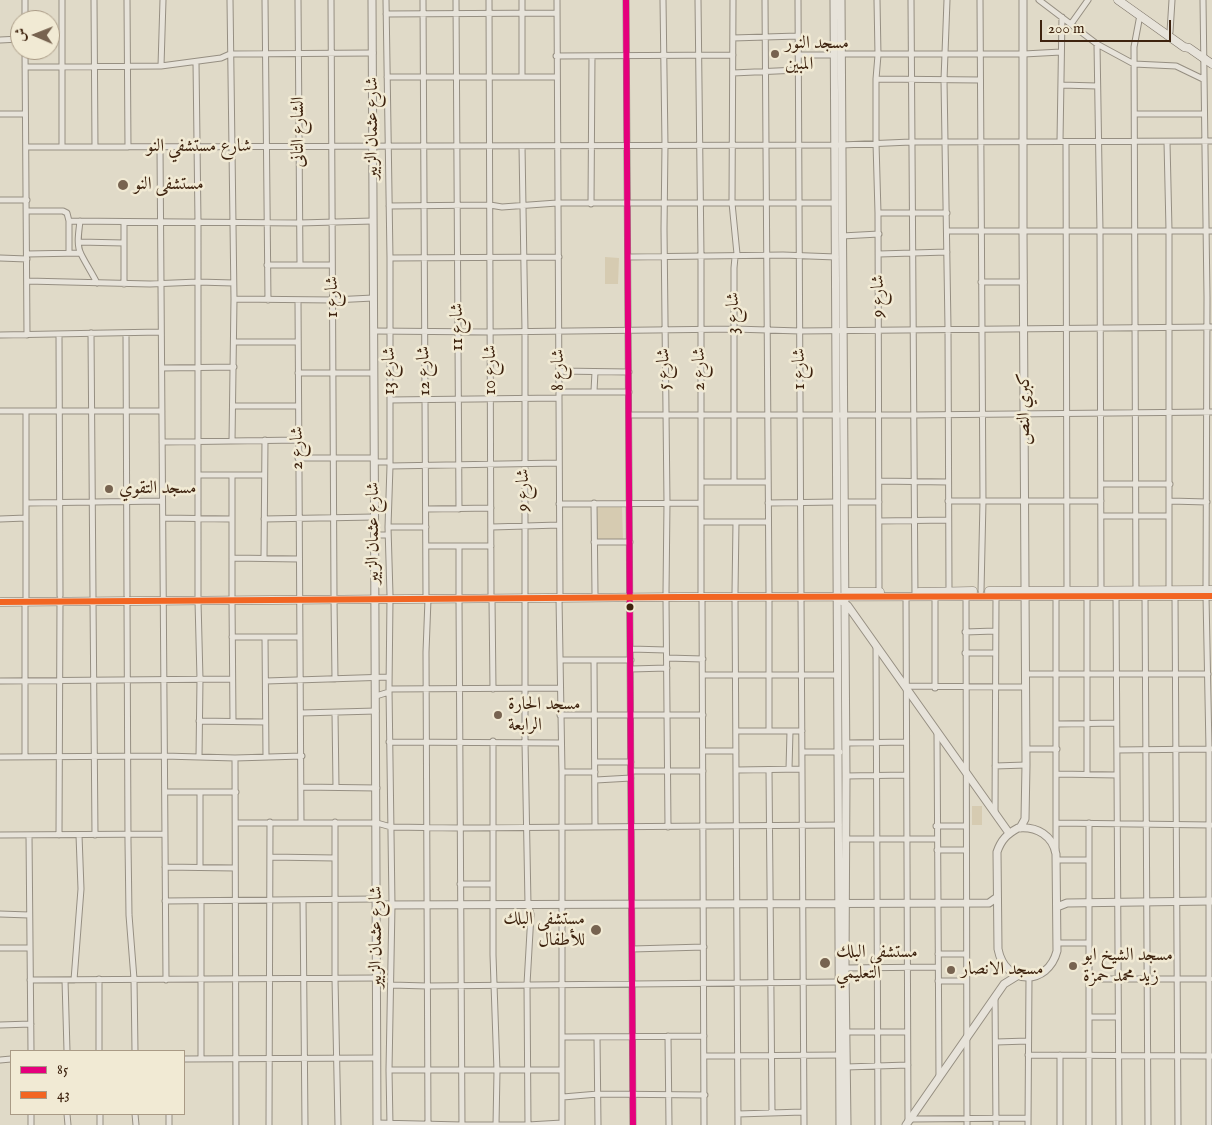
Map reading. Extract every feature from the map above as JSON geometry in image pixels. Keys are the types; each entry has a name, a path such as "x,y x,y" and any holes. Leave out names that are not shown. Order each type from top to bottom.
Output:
{"main road":[{"path":"1118,0 1184,47 1189,48 1212,64"},
{"path":"1127,0 1186,42 1189,48"},
{"path":"841,597 879,592 935,597 996,596 1067,590 1209,593"},
{"path":"0,597 25,599 127,599 801,595 906,597 915,594 981,591 1056,596 1145,596 1172,593"},
{"path":"559,597 594,594 630,596"},
{"path":"0,602 25,599"}],"street":[{"path":"62,0 62,147"},
{"path":"94,0 94,147"},
{"path":"127,0 128,147"},
{"path":"161,66 162,0"},
{"path":"230,0 234,299 232,441"},
{"path":"265,0 268,300"},
{"name":"الشارع التانى","path":"298,0 300,53 300,264"},
{"name":"شارع 1","path":"331,0 335,679"},
{"name":"شارع عثمان الزبير","path":"372,0 374,597 378,978 377,1124"},
{"name":"شارع 13","path":"386,0 390,258 390,464 388,526 392,905 390,1124"},
{"name":"شارع 12","path":"422,0 427,597 428,1125"},
{"name":"شارع 11","path":"456,0 459,509"},
{"name":"شارع 10","path":"489,0 490,464 493,689"},
{"path":"522,0 522,77"},
{"name":"شارع 8","path":"557,0 559,597 562,772 562,1124"},
{"path":"626,0 633,1125"},
{"name":"شارع 5","path":"663,0 668,827"},
{"name":"شارع 2","path":"698,0 701,256 700,522 703,658 704,1125"},
{"name":"شارع 3","path":"733,0 732,203 737,254 735,257 734,329 734,482"},
{"path":"765,0 769,731"},
{"name":"شارع 1","path":"798,0 804,1125"},
{"path":"834,0 842,236 840,329 841,597 846,743 842,752 846,776 846,839 839,982 843,1055 846,1067 848,1125"},
{"path":"837,55 841,0"},
{"name":"شارع 9","path":"877,0 879,592"},
{"path":"911,0 915,594"},
{"path":"947,0 944,80 947,213 949,592"},
{"path":"980,0 983,415 981,591"},
{"name":"كبري النص","path":"1023,0 1025,819"},
{"path":"1039,0 1097,44 1134,64 1176,66 1203,79"},
{"path":"1071,24 1088,0"},
{"path":"1170,32 1172,0"},
{"path":"1203,0 1206,230 1210,327 1207,502 1211,1056 1209,1125"},
{"path":"386,14 557,13"},
{"path":"1136,590 1134,47 1140,15"},
{"path":"1062,17 1061,85 1067,328 1067,590"},
{"path":"733,38 798,36"},
{"path":"1097,44 1102,591"},
{"path":"798,55 1024,54 1061,52"},
{"path":"25,67 161,66 221,58 230,54 372,53"},
{"path":"556,56 733,55"},
{"path":"591,204 592,56"},
{"path":"25,60 27,335"},
{"path":"196,62 199,757"},
{"path":"733,73 798,70"},
{"path":"387,77 557,77"},
{"path":"876,79 980,80"},
{"path":"1061,85 1097,86"},
{"path":"0,114 26,114"},
{"path":"1135,114 1204,114"},
{"name":"شارع مستشفي النو","path":"26,147 838,145 911,142 1212,141"},
{"path":"1167,142 1169,230 1169,516 1176,749 1178,1125"},
{"path":"838,145 835,203 840,329"},
{"name":"شارع 9","path":"522,146 525,742 528,904 531,914 527,984 528,1125"},
{"path":"160,147 166,980"},
{"path":"0,200 27,200"},
{"path":"389,206 490,205 502,207 557,203 835,203"},
{"path":"27,211 63,211 67,214 69,221 68,253"},
{"path":"878,213 947,213"},
{"path":"69,221 299,223 373,221"},
{"path":"80,221 80,253 97,283"},
{"path":"124,222 124,284"},
{"path":"947,231 1212,231"},
{"path":"842,236 878,234"},
{"path":"79,242 124,243"},
{"path":"879,254 947,252"},
{"path":"0,258 80,253"},
{"path":"390,258 559,257"},
{"path":"628,257 836,257"},
{"path":"267,265 332,264"},
{"path":"27,281 124,284 233,283"},
{"path":"981,282 1024,282"},
{"path":"234,299 333,300 373,298"},
{"name":"شارع 2","path":"298,300 301,823"},
{"path":"374,332 734,329 800,331 913,328 1210,327"},
{"path":"0,335 161,332"},
{"path":"126,333 126,681 129,915 134,980 135,1050"},
{"path":"59,334 60,835"},
{"path":"91,334 94,502 95,835"},
{"path":"234,342 298,342"},
{"path":"162,368 234,367"},
{"path":"559,371 629,372"},
{"path":"594,392 595,372"},
{"path":"298,373 374,373"},
{"path":"390,400 524,398 594,392 629,392"},
{"path":"233,406 298,406"},
{"path":"0,411 162,411"},
{"path":"25,757 26,411"},
{"path":"629,415 983,415 1210,412"},
{"path":"264,558 265,440"},
{"path":"162,442 299,440"},
{"path":"298,458 374,460 390,464 425,465 559,463"},
{"path":"199,475 264,475"},
{"path":"232,475 232,721"},
{"path":"700,482 768,482"},
{"path":"879,482 948,482"},
{"path":"1101,484 1170,484"},
{"path":"26,503 162,501"},
{"path":"948,501 1101,502"},
{"path":"1170,501 1207,502"},
{"path":"768,503 879,502"},
{"path":"594,503 594,594"},
{"path":"560,504 700,503"},
{"path":"426,509 491,508"},
{"path":"1101,516 1169,516"},
{"path":"264,519 374,517"},
{"path":"0,519 26,518"},
{"path":"163,518 232,519"},
{"path":"879,521 948,520"},
{"path":"700,522 768,522"},
{"path":"736,522 738,1125"},
{"path":"492,527 559,525"},
{"path":"388,526 426,527"},
{"path":"374,535 388,535"},
{"path":"594,542 630,542"},
{"path":"426,546 492,546"},
{"path":"459,546 462,1125"},
{"path":"232,558 299,559"},
{"path":"995,813 996,596"},
{"path":"1004,967 1017,976 1028,977 1040,974 1050,966 1056,955 1058,942 1056,857 1056,596"},
{"path":"1086,774 1087,596"},
{"path":"1116,596 1119,1125"},
{"path":"1145,596 1148,1125"},
{"path":"841,597 1009,833"},
{"path":"840,1125 843,1055 846,1032 838,825 842,752 838,675 841,597"},
{"path":"906,597 908,1123"},
{"path":"935,597 935,688"},
{"path":"966,597 967,1122"},
{"path":"965,632 996,631"},
{"path":"232,637 300,636"},
{"path":"265,637 266,758"},
{"path":"876,645 878,1125"},
{"path":"631,650 666,650"},
{"path":"965,653 995,653"},
{"path":"667,658 703,658"},
{"path":"560,660 631,660"},
{"path":"594,660 595,827"},
{"path":"631,669 667,668"},
{"path":"1025,674 1208,674"},
{"path":"703,675 838,675"},
{"path":"266,680 389,677"},
{"path":"0,681 232,679"},
{"path":"906,687 1025,687"},
{"path":"376,696 389,691 427,689 560,688"},
{"path":"301,713 376,711"},
{"path":"335,712 336,787"},
{"path":"560,715 703,715"},
{"path":"199,721 265,722"},
{"path":"1057,724 1116,723"},
{"path":"736,731 802,731"},
{"path":"789,769 790,731"},
{"path":"937,732 936,850 939,1078"},
{"path":"390,742 561,743"},
{"path":"493,742 492,884 497,1071 496,1125"},
{"path":"846,743 906,742"},
{"path":"1026,749 1057,749"},
{"path":"1117,750 1210,749"},
{"path":"703,751 736,751"},
{"path":"376,752 390,752"},
{"path":"802,752 842,752"},
{"path":"0,757 164,756 266,758 302,756"},
{"path":"235,758 236,1125"},
{"path":"595,762 631,762"},
{"path":"995,766 1026,765"},
{"path":"737,770 802,769"},
{"path":"769,770 770,1056 772,1113"},
{"path":"631,771 703,771"},
{"path":"562,772 595,772"},
{"path":"1057,774 1117,775"},
{"path":"846,776 906,775"},
{"path":"596,780 631,778"},
{"path":"302,788 377,788"},
{"path":"165,792 236,792"},
{"path":"200,792 200,866"},
{"path":"1020,828 1025,819 1031,828"},
{"path":"269,1125 270,822"},
{"path":"335,822 335,979 338,1125"},
{"path":"236,823 377,823 391,827 427,828 838,825"},
{"path":"1057,823 1210,825"},
{"path":"1089,823 1089,1125"},
{"path":"936,826 966,826"},
{"path":"1004,984 1004,967 998,949 997,852 1009,833 1020,828 1031,828 1050,839 1054,845 1056,857"},
{"path":"0,835 165,834"},
{"path":"29,835 31,1050"},
{"path":"74,980 81,889 79,835"},
{"path":"846,839 936,839"},
{"path":"936,850 966,850"},
{"path":"270,857 336,858"},
{"path":"1056,857 1089,860"},
{"path":"165,867 236,868"},
{"path":"460,884 492,884"},
{"path":"165,901 336,899 392,905 907,904 985,903 993,902 996,898"},
{"path":"1057,898 1067,903"},
{"path":"303,900 305,1125"},
{"path":"1057,908 1067,903 1210,900"},
{"path":"201,1059 202,901"},
{"path":"985,903 997,911"},
{"path":"0,914 29,915"},
{"path":"1058,942 1089,943"},
{"path":"0,948 30,948"},
{"path":"632,949 704,948"},
{"path":"938,954 966,954"},
{"path":"845,968 937,967"},
{"path":"908,1123 1004,984 1017,976"},
{"path":"1028,977 1028,1125"},
{"path":"30,980 378,978"},
{"path":"1089,979 1210,978"},
{"path":"99,979 99,1050"},
{"path":"65,980 67,1050"},
{"path":"938,981 966,981"},
{"path":"391,984 427,986 839,982"},
{"path":"995,997 996,1122"},
{"path":"1089,1017 1118,1017"},
{"path":"0,1025 31,1024"},
{"path":"846,1032 907,1032"},
{"path":"668,1036 669,1125"},
{"path":"563,1037 704,1036"},
{"path":"597,1037 598,1125"},
{"path":"996,1042 1028,1041"},
{"path":"705,1056 843,1055"},
{"path":"1028,1055 1211,1056"},
{"path":"1060,1056 1060,1125"},
{"path":"185,1059 377,1058"},
{"path":"846,1067 908,1065"},
{"path":"389,1070 562,1070"},
{"path":"563,1097 598,1094 705,1095"},
{"path":"738,1114 803,1112"},
{"path":"908,1123 996,1122 1028,1118"},
{"path":"377,1124 562,1124"}],"shaded area":[{"path":"605,257 619,258 618,284 605,284"},
{"path":"597,507 622,507 623,540 597,540"},
{"path":"972,806 982,806 982,825 972,825"}],"transit line":[{"name":"85","path":"626,0 633,1125"},
{"name":"43","path":"0,602 682,597 1212,596"}],"place":[{"name":"مسجد النور المبين","path":"775,54"},
{"name":"مستشفى النو","path":"123,185"},
{"name":"مسجد التقوي","path":"109,489"},
{"name":"مسجد الحارة الرابعة","path":"498,715"},
{"name":"مستشفى البلك للأطفال","path":"596,930"},
{"name":"مستشفى البلك التعليمي","path":"825,963"},
{"name":"مسجد الشيخ ابو زيد محمد حمزة","path":"1073,966"},
{"name":"مسجد الانصار","path":"951,970"}]}
